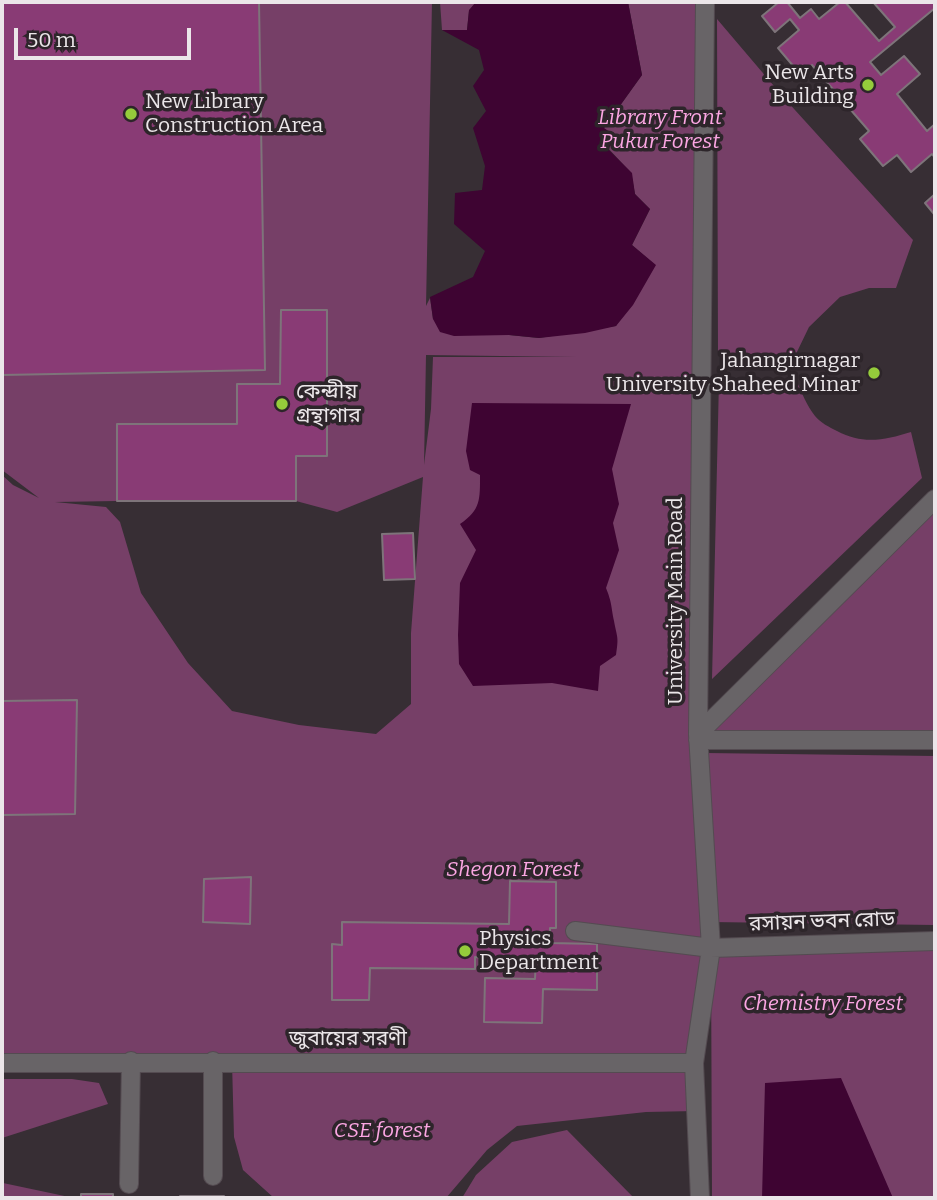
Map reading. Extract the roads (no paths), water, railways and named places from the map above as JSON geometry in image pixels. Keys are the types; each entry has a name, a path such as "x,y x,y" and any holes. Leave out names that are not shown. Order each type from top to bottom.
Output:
{"street":[{"name":"University Main Road","path":"700,1198 694,1063 711,948 698,737 705,2"},
{"path":"698,737 935,499"},
{"path":"698,737 935,740"},
{"name":"রসায়ন ভবন রোড","path":"575,931 711,948 935,941"},
{"path":"129,1184 131,1061"},
{"path":"213,1061 213,1176"},
{"name":"জুবায়ের সরণী","path":"2,1063 694,1063"}],"place":[{"name":"New Arts Building","path":"868,85"},
{"name":"New Library Construction Area","path":"131,114"},
{"name":"Jahangirnagar University Shaheed Minar","path":"874,373"},
{"name":"কেন্দ্রীয় গ্রন্থাগার","path":"282,404"},
{"name":"Physics Department","path":"465,951"}],"park label":[{"name":"Library Front Pukur Forest","path":"660,130"},
{"name":"Shegon Forest","path":"513,870"},
{"name":"Chemistry Forest","path":"823,1004"},
{"name":"CSE forest","path":"382,1131"}]}
